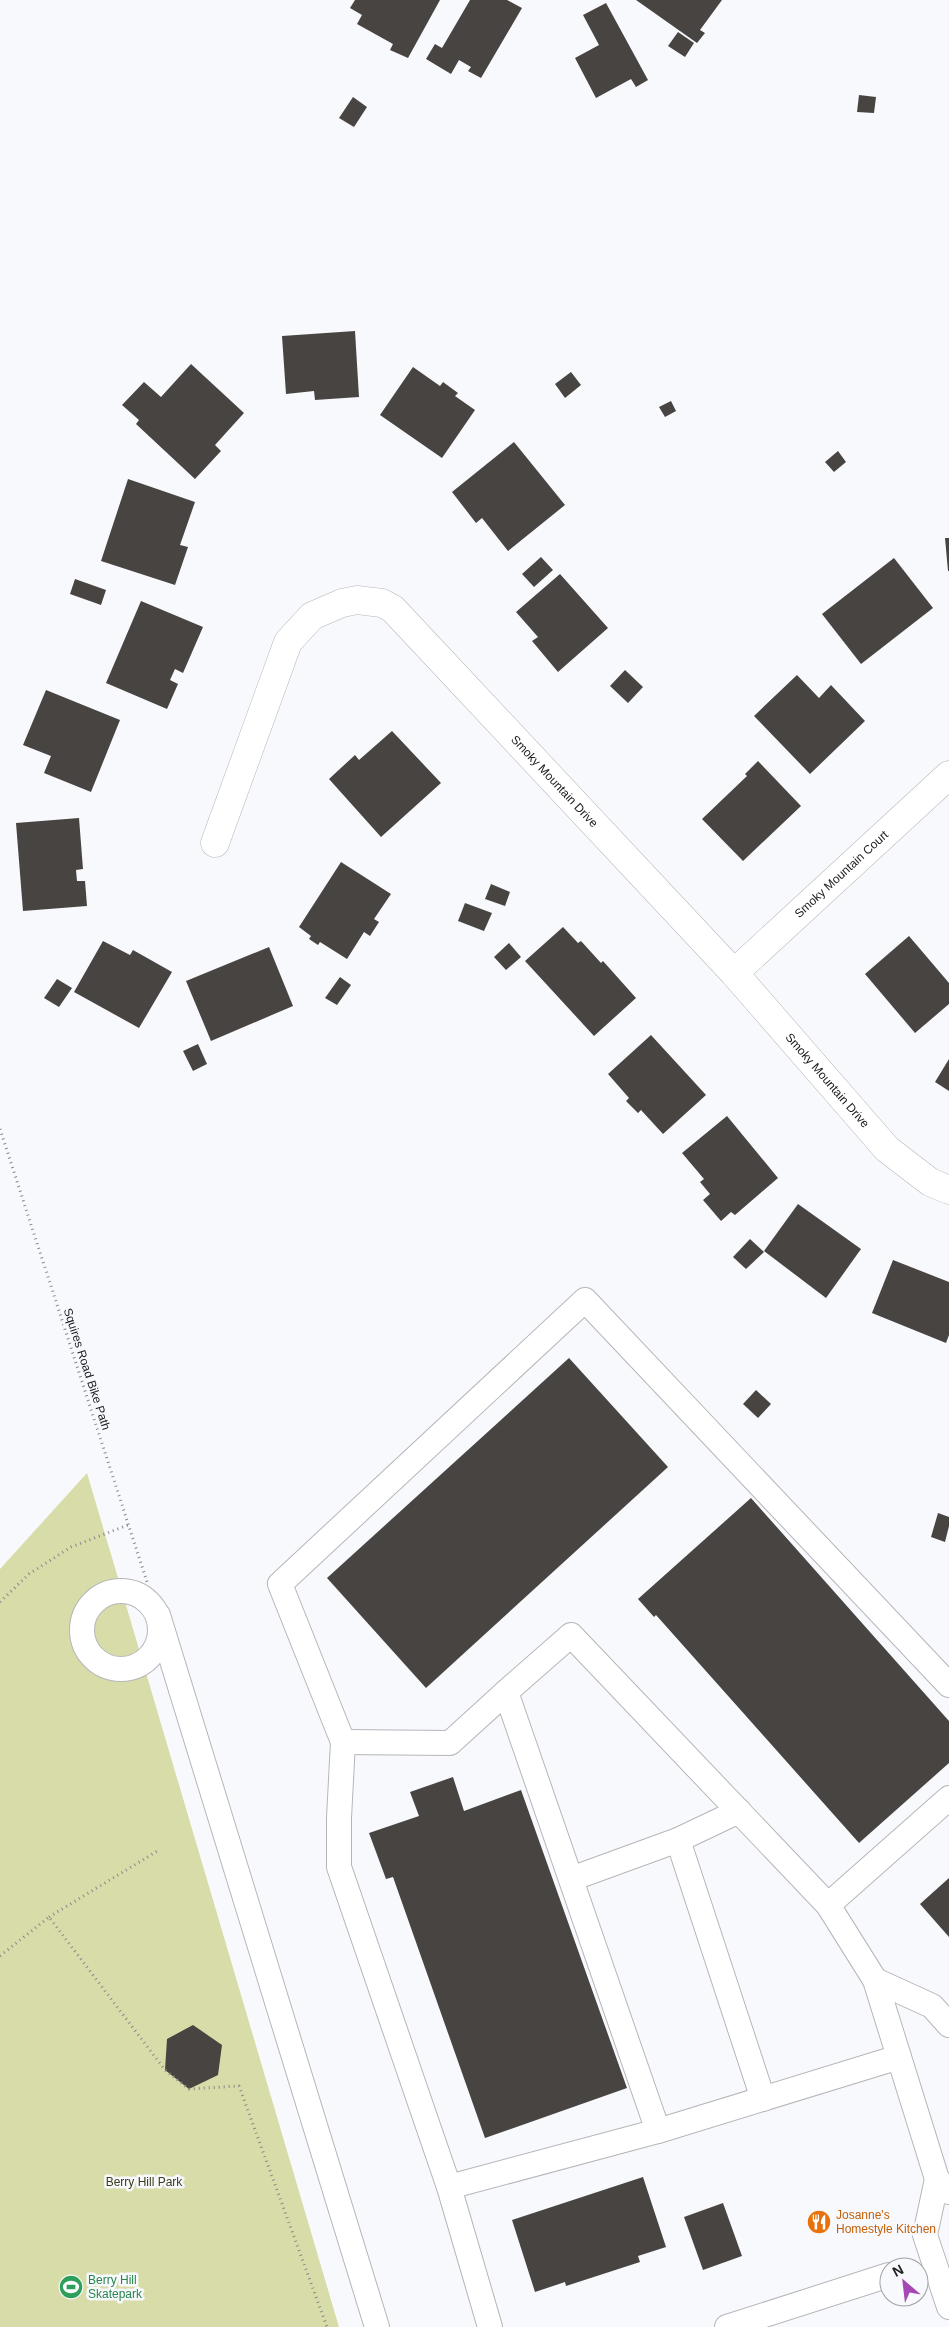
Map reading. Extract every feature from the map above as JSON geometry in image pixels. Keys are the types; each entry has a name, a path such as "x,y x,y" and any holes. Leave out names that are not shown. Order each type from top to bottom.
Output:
{"street":[{"name":"Smoky Mountain Drive","path":"215,843 288,642 312,616 342,603 357,600 382,603 393,608 734,973 887,1149 930,1182 949,1190"},
{"name":"Smoky Mountain Court","path":"734,973 949,775"}],"lane":[{"path":"490,2327 449,2187 339,1866 339,1818 343,1742 280,1584 585,1300 949,1685"},
{"path":"158,1615 378,2327"},
{"path":"343,1742 450,1743 571,1634 828,1905 875,1980 943,2185 925,2235 925,2257"},
{"path":"506,1692 658,2131"},
{"path":"828,1905 949,1798"},
{"path":"571,1879 678,1840 739,1811"},
{"path":"678,1840 763,2099"},
{"path":"875,1980 932,2006 949,2025"},
{"path":"449,2187 658,2131 899,2056"},
{"path":"929,2271 949,2307"},
{"path":"727,2327 879,2278"}],"path":[{"name":"Squires Road Bike Path","path":"0,1129 158,1615"},
{"path":"0,1602 29,1574 71,1548 128,1525"},
{"path":"0,1956 49,1917 159,1850"},
{"path":"49,1917 165,2070 188,2089 239,2086 327,2327"}],"green space":[{"name":"Berry Hill Park","path":"87,1473 339,2327 0,2327 0,1569"}],"building":[{"path":"355,0 440,0 408,58 390,50 393,44 357,24 362,15 350,8"},
{"path":"470,0 507,0 522,8 481,78 468,71 471,67 459,60 451,74 426,59 435,44 442,48"},
{"path":"636,0 722,0 700,30 705,33 697,43"},
{"path":"606,3 648,80 636,87 631,79 596,98 575,58 599,45 583,15"},
{"path":"678,32 694,43 685,57 668,46"},
{"path":"859,95 876,97 874,113 857,112"},
{"path":"353,97 367,107 354,127 339,118"},
{"path":"355,331 359,397 315,400 314,391 286,394 282,336"},
{"path":"191,364 244,413 215,445 221,451 195,479 136,424 139,420 122,405 144,382 161,397"},
{"path":"413,367 440,386 443,382 458,393 455,396 475,410 442,458 380,415"},
{"path":"571,372 581,385 565,398 555,384"},
{"path":"671,401 676,411 665,417 659,407"},
{"path":"514,442 565,505 508,551 482,518 476,523 452,492"},
{"path":"838,451 846,462 834,472 825,462"},
{"path":"128,479 195,502 180,545 188,547 175,585 101,561"},
{"path":"945,538 949,538 949,571 948,571"},
{"path":"541,557 553,570 534,587 522,574"},
{"path":"894,558 933,608 861,664 822,614"},
{"path":"560,574 608,628 558,672 532,641 538,637 516,612"},
{"path":"75,579 106,590 101,605 70,594"},
{"path":"141,601 203,627 183,673 175,669 170,680 178,684 167,709 106,683"},
{"path":"625,670 643,687 628,703 610,686"},
{"path":"797,675 819,698 831,685 865,721 810,774 754,716"},
{"path":"46,690 120,720 91,792 44,773 51,756 23,745"},
{"path":"392,731 441,783 381,837 329,779 355,755 359,760"},
{"path":"758,761 801,806 743,861 702,819 747,776 745,774"},
{"path":"79,818 83,869 76,870 77,881 85,881 87,906 23,911 16,823"},
{"path":"341,862 391,894 374,919 379,922 370,936 364,932 347,959 320,942 318,945 309,939 311,936 299,927"},
{"path":"491,884 510,892 505,906 485,899"},
{"path":"465,903 492,913 484,931 458,921"},
{"path":"563,927 578,943 581,941 601,963 603,961 636,998 594,1036 525,961"},
{"path":"909,936 949,983 949,1004 915,1033 865,974"},
{"path":"103,941 130,955 133,950 172,972 139,1028 74,992"},
{"path":"509,943 521,957 506,970 494,957"},
{"path":"269,947 293,1006 211,1041 186,981"},
{"path":"340,977 351,985 337,1005 325,998"},
{"path":"57,979 72,988 59,1007 44,998"},
{"path":"651,1035 706,1095 663,1134 641,1110 638,1113 626,1101 629,1098 608,1074"},
{"path":"198,1044 207,1064 193,1071 183,1051"},
{"path":"949,1059 949,1091 935,1082"},
{"path":"727,1116 778,1178 735,1215 731,1212 721,1221 703,1200 710,1194 700,1182 704,1179 682,1153"},
{"path":"798,1204 861,1249 826,1298 764,1251"},
{"path":"750,1239 764,1252 746,1269 733,1257"},
{"path":"893,1260 949,1282 949,1335 946,1343 872,1313"},
{"path":"569,1358 668,1467 426,1688 327,1578"},
{"path":"756,1390 771,1404 758,1418 743,1404"},
{"path":"751,1498 949,1721 949,1763 859,1843 656,1615 654,1617 638,1599"},
{"path":"938,1513 949,1517 945,1542 931,1537"},
{"path":"453,1777 464,1811 521,1790 627,2088 485,2138 393,1877 386,1879 369,1833 419,1816 410,1792"},
{"path":"949,1878 949,1937 920,1904"},
{"path":"193,2025 222,2045 218,2075 189,2089 165,2070 167,2039"},
{"path":"643,2177 666,2247 638,2256 640,2262 566,2286 565,2282 535,2292 512,2220"},
{"path":"723,2203 742,2256 703,2270 684,2217"}],"place":[{"name":"Josanne's Homestyle Kitchen","path":"819,2222"},
{"name":"Berry Hill Skatepark","path":"71,2287"}]}
